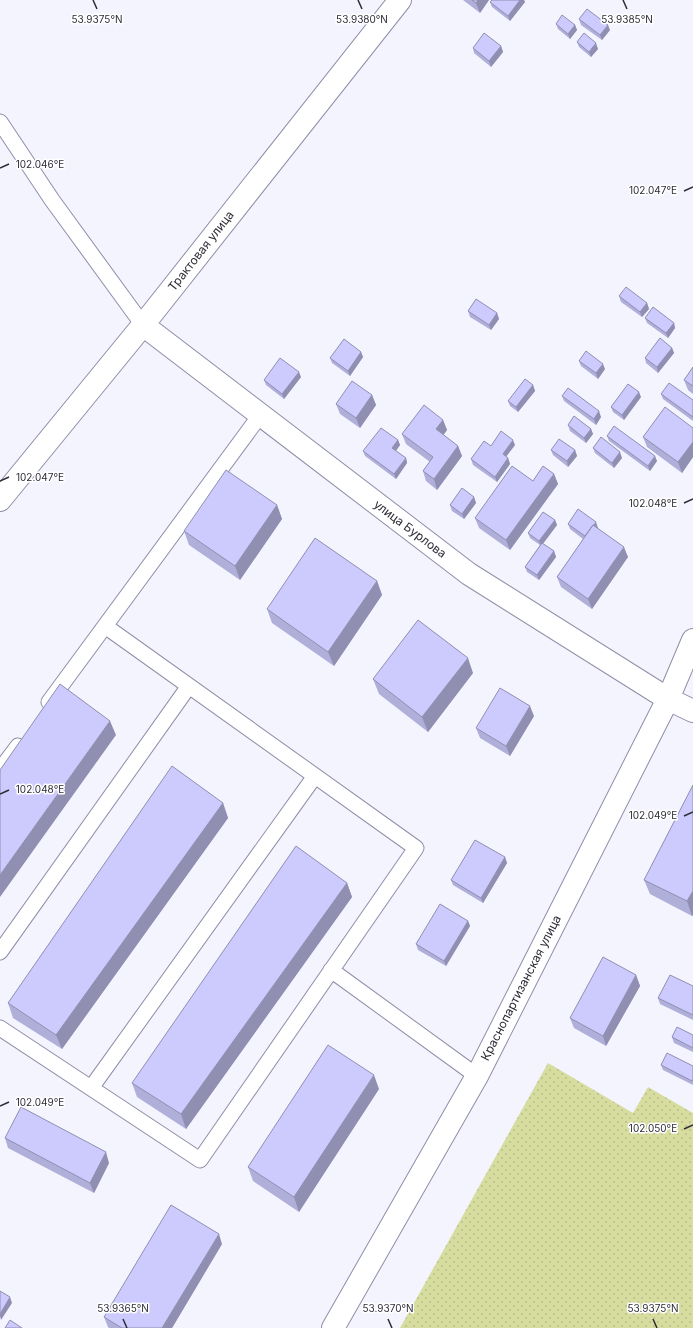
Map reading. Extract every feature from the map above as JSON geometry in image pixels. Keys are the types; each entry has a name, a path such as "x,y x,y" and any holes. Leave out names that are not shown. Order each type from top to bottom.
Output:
{"street":[{"name":"Трактовая улица","path":"0,500 143,325 400,0"},
{"name":"улица Бурлова","path":"143,325 469,574 668,699 693,711"},
{"name":"Краснопартизанская улица","path":"333,1328 477,1076 668,699 693,640"}],"lane":[{"path":"0,122 52,200 143,325"},
{"path":"41,714 261,414"},
{"path":"0,1028 200,1160 416,848 105,626"},
{"path":"0,952 189,686"},
{"path":"0,770 27,732"},
{"path":"91,1088 315,776"},
{"path":"331,970 477,1076"}],"green space":[{"path":"548,1063 633,1113 648,1087 693,1113 693,1328 400,1328"}],"building":[{"path":"492,0 520,0 508,16 490,2"},
{"path":"587,9 608,25 600,35 579,19"},
{"path":"562,15 575,25 568,34 556,24"},
{"path":"484,33 501,46 489,61 473,48"},
{"path":"584,33 596,43 589,52 577,42"},
{"path":"626,287 647,303 640,312 619,296"},
{"path":"476,299 497,313 489,325 468,311"},
{"path":"653,307 674,323 666,333 645,318"},
{"path":"660,338 672,348 657,367 645,358"},
{"path":"344,339 361,352 348,371 330,358"},
{"path":"586,351 603,364 596,373 579,361"},
{"path":"280,358 299,372 282,394 264,380"},
{"path":"693,367 693,386 684,380"},
{"path":"525,379 533,385 516,407 508,401"},
{"path":"352,381 372,395 356,418 336,404"},
{"path":"669,383 693,400 693,417 661,394"},
{"path":"628,384 639,392 622,415 611,407"},
{"path":"568,388 599,411 594,419 562,396"},
{"path":"424,405 443,420 436,429 458,446 434,479 423,471 433,457 402,434"},
{"path":"665,407 693,428 693,442 678,462 643,437"},
{"path":"574,416 591,429 584,438 568,425"},
{"path":"614,426 655,456 648,466 607,436"},
{"path":"381,428 398,440 392,448 406,458 394,474 363,451"},
{"path":"501,431 513,440 503,454 508,458 495,477 471,459 484,441 491,446"},
{"path":"601,437 620,452 612,463 593,448"},
{"path":"559,439 575,450 567,461 551,450"},
{"path":"512,466 533,481 543,466 554,474 506,540 475,518"},
{"path":"226,470 277,505 235,566 184,531"},
{"path":"462,488 474,497 462,514 450,505"},
{"path":"578,509 596,522 585,536 568,524"},
{"path":"543,512 555,520 539,541 528,533"},
{"path":"593,525 624,547 588,599 557,577"},
{"path":"315,538 377,581 328,652 267,609"},
{"path":"542,543 554,551 537,575 525,567"},
{"path":"418,620 468,658 422,717 373,679"},
{"path":"60,684 110,721 0,875 0,770"},
{"path":"500,688 530,706 506,746 476,728"},
{"path":"172,766 223,803 56,1035 8,1003"},
{"path":"693,785 693,891 687,901 644,880"},
{"path":"475,840 505,857 481,898 451,880"},
{"path":"296,846 347,883 181,1114 132,1083"},
{"path":"440,904 468,921 444,961 416,944"},
{"path":"603,957 636,975 603,1036 570,1018"},
{"path":"670,975 693,986 693,1015 658,998"},
{"path":"677,1027 693,1035 693,1048 672,1037"},
{"path":"328,1045 374,1075 294,1197 248,1167"},
{"path":"667,1053 693,1066 692,1081 661,1065"},
{"path":"21,1107 106,1152 90,1183 5,1138"},
{"path":"171,1205 219,1234 162,1328 122,1328 104,1317"},
{"path":"0,1291 10,1297 0,1314"},
{"path":"10,1320 22,1328 5,1328"}]}
